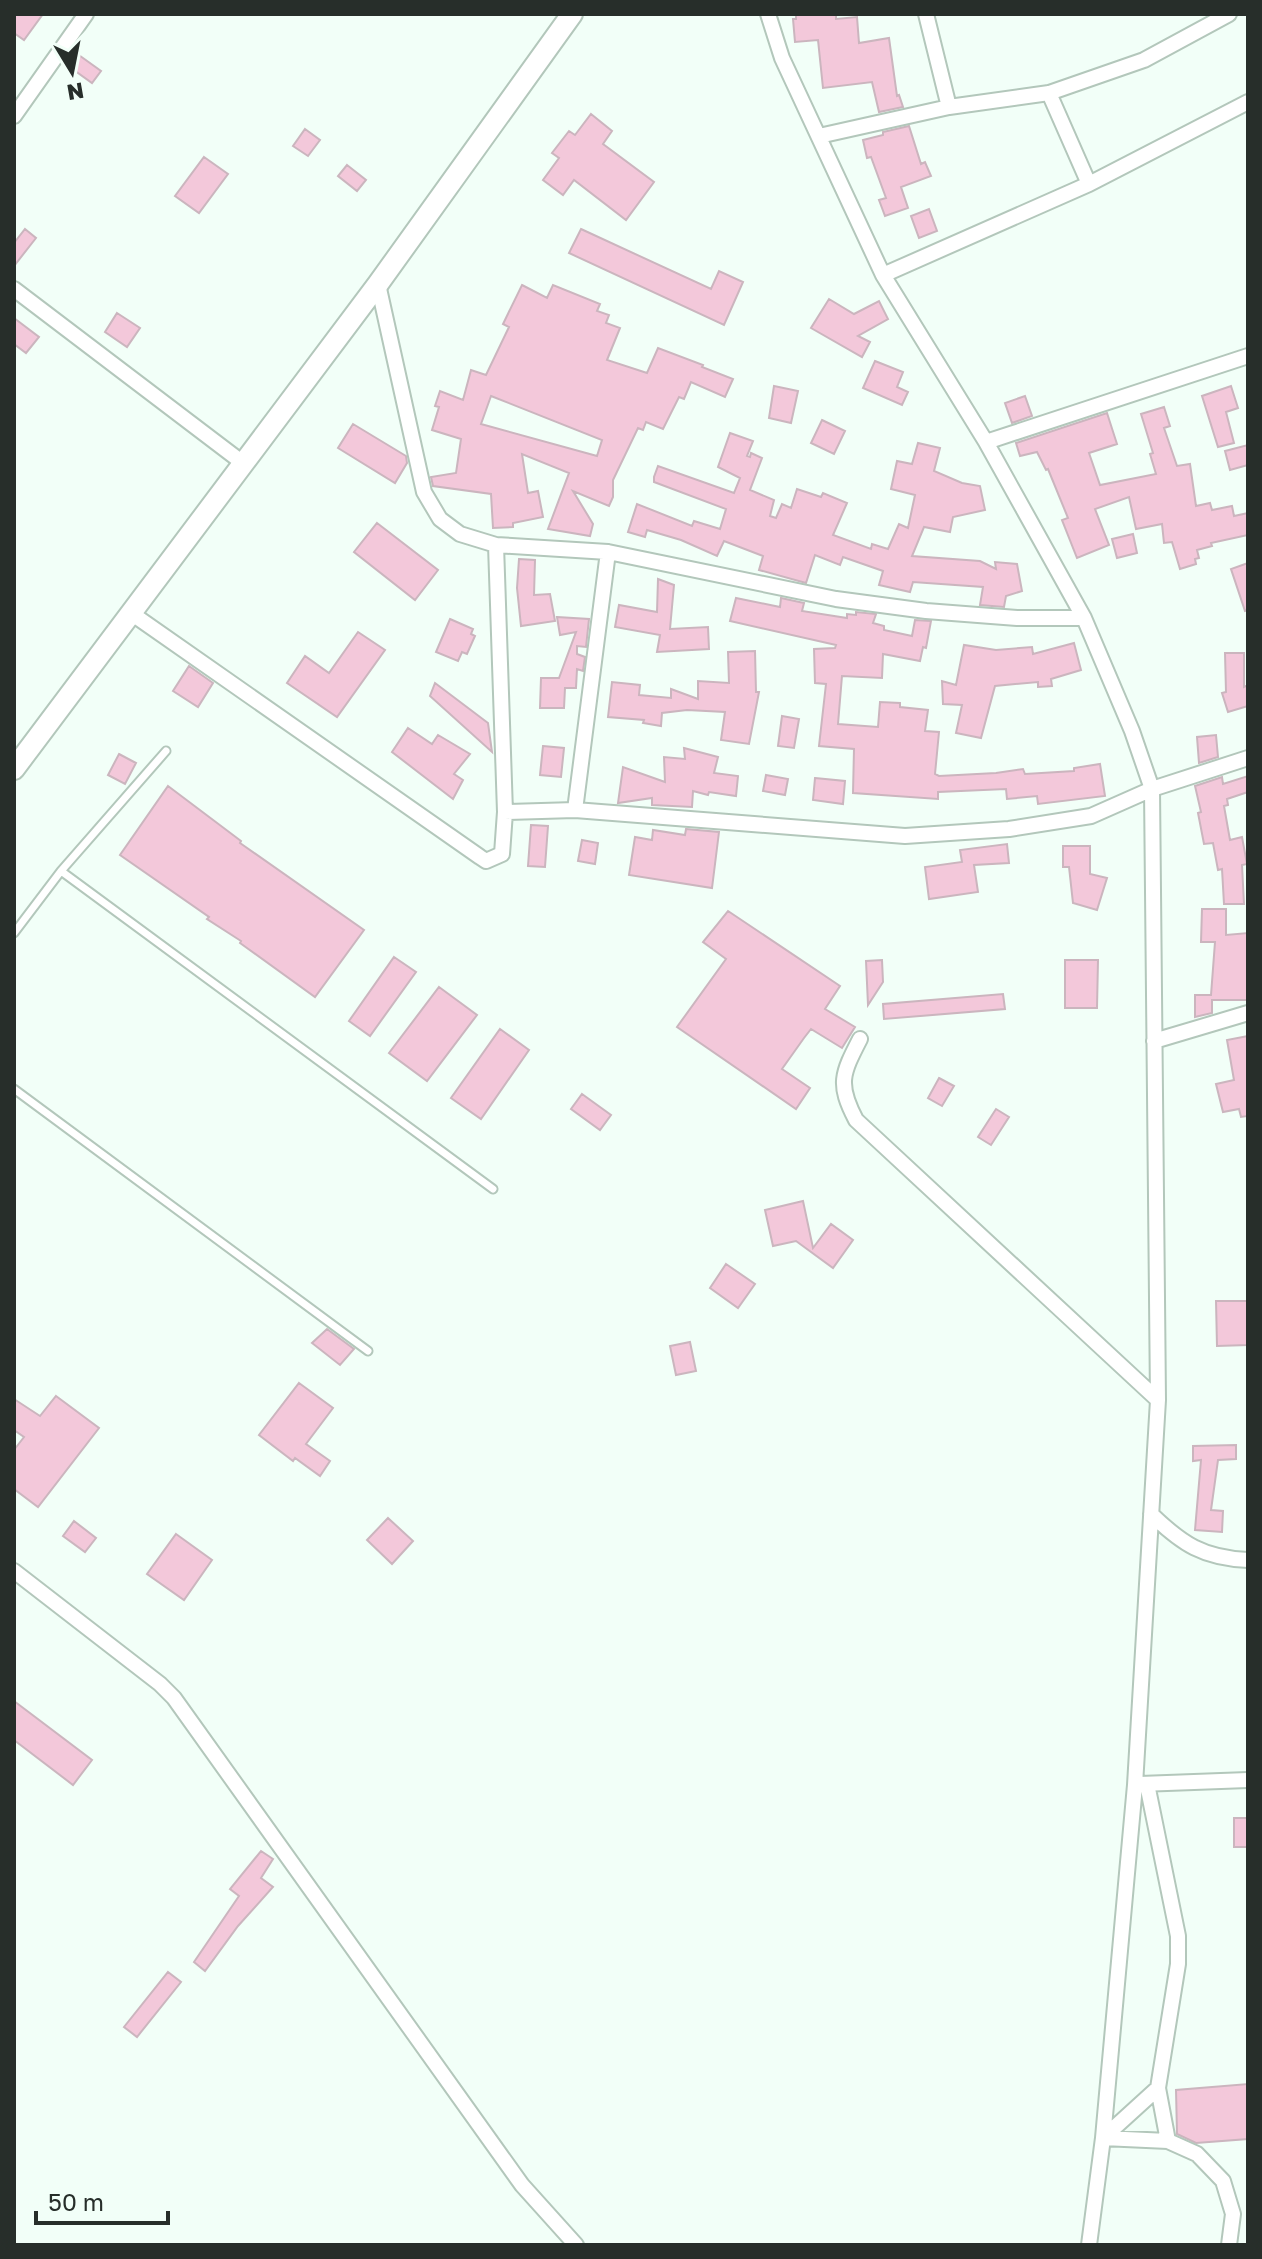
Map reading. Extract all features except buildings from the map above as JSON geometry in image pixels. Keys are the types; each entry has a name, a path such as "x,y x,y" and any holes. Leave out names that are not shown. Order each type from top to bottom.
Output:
{"main road":[{"path":"14,769 378,284 572,14"}],"street":[{"path":"14,116 86,14"},
{"path":"768,14 782,58 883,275 986,442 1084,618 1132,731 1152,789 1158,1400 1141,1784 1089,2245"},
{"path":"926,14 949,107"},
{"path":"819,136 949,107 1049,93 1144,60 1229,14"},
{"path":"1049,93 1089,184"},
{"path":"883,275 1089,184 1248,102"},
{"path":"378,284 424,492 440,519 460,534 496,545 608,552 836,599 926,611 1017,618 1084,618"},
{"path":"14,289 243,463"},
{"path":"986,442 1248,356"},
{"path":"131,613 486,861 502,854 505,812 496,545"},
{"path":"575,810 608,552"},
{"path":"505,812 575,810 905,836 1009,829 1091,816 1152,789 1248,758"},
{"path":"1154,1041 1248,1013"},
{"path":"860,1039 845,1070 844,1097 856,1120 1158,1400"},
{"path":"1151,1514 1174,1537 1198,1552 1248,1560"},
{"path":"14,1571 174,1698 522,2185 576,2245"},
{"path":"1141,1784 1248,1780"},
{"path":"1141,1784 1178,1936 1178,1964 1158,2088 1168,2141"},
{"path":"1103,2138 1158,2088"},
{"path":"1103,2138 1168,2141 1197,2154 1223,2181 1233,2214 1229,2245"}],"lane":[{"path":"14,933 61,871 166,751"},
{"path":"61,871 493,1189"},
{"path":"14,1089 368,1351"}]}
